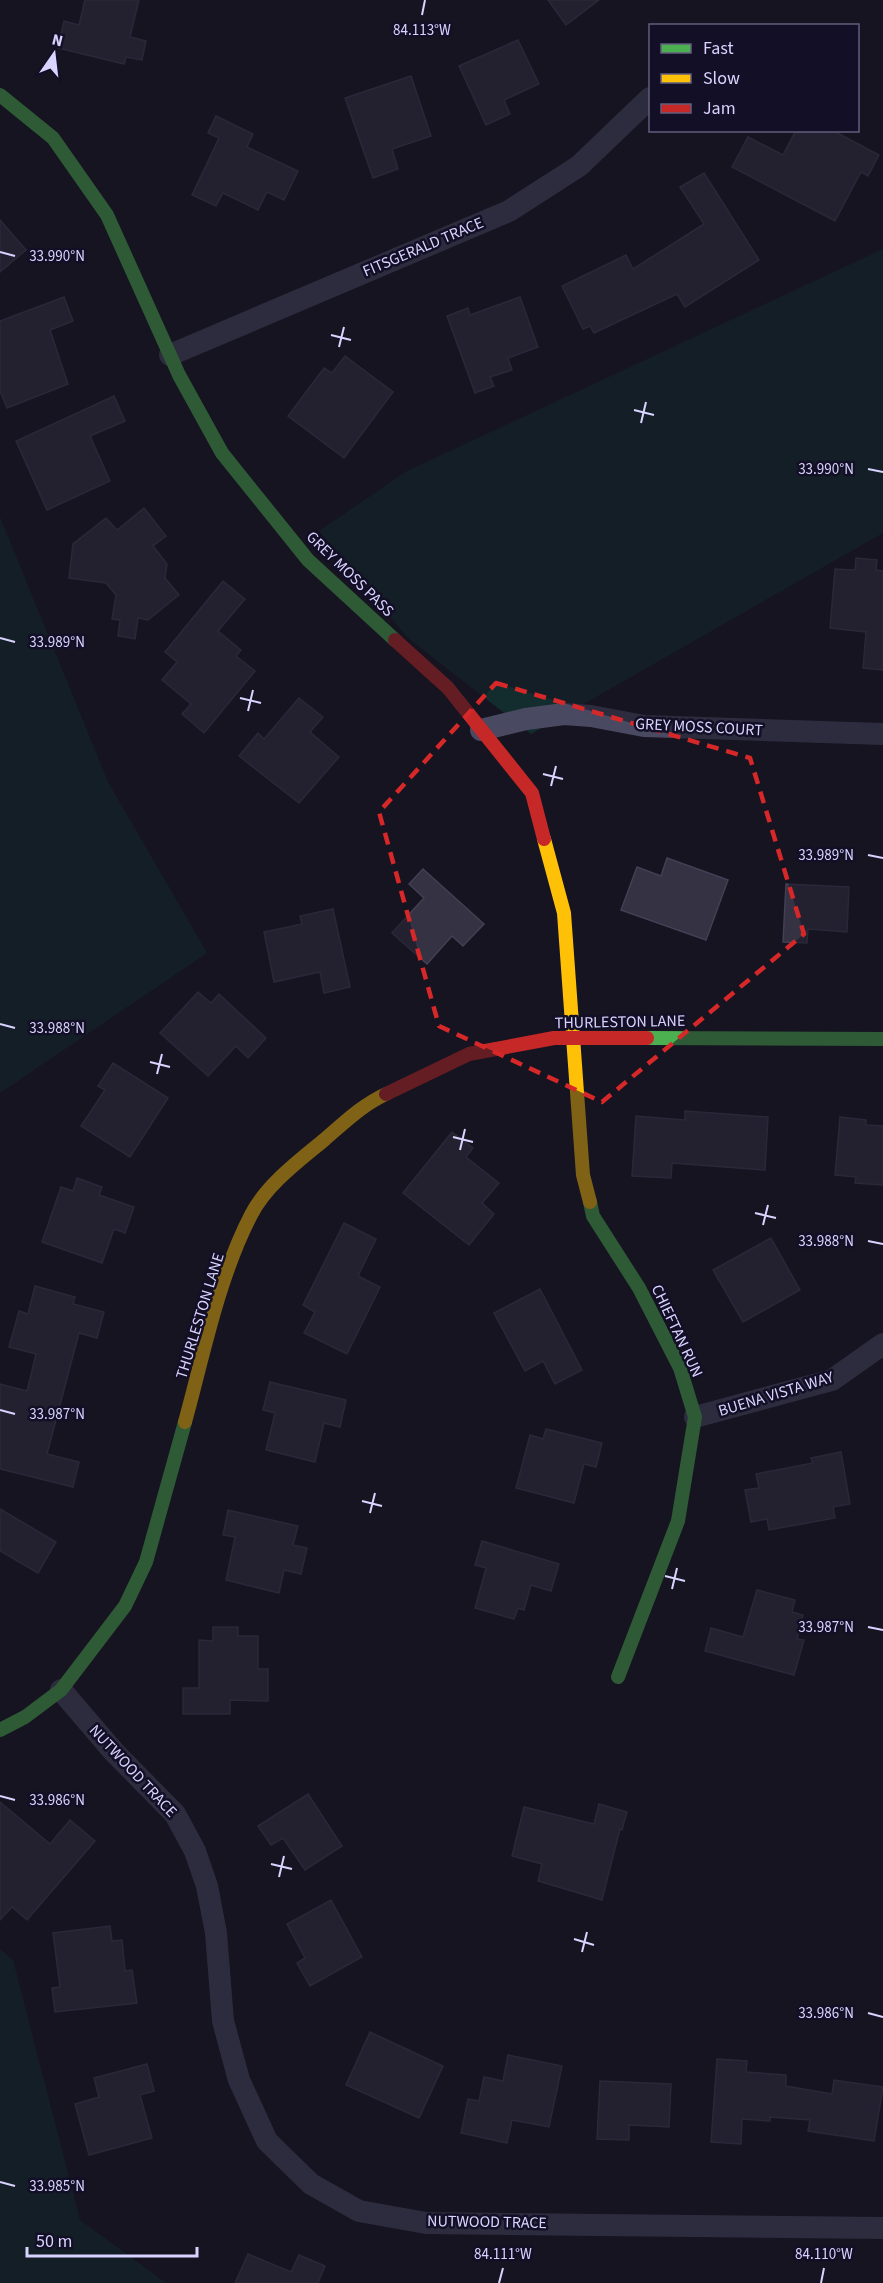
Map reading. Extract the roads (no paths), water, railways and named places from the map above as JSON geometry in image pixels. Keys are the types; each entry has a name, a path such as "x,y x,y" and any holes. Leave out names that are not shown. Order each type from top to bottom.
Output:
{"street":[{"name":"GREY MOSS PASS","path":"0,94 53,138 106,215 170,355 222,453 308,560 448,688 532,793 564,914 574,1036"},
{"name":"FITSGERALD TRACE","path":"170,355 509,211 579,166 649,100"},
{"name":"GREY MOSS COURT","path":"481,729 526,719 564,714 591,716 644,726 883,734"},
{"name":"THURLESTON LANE","path":"0,1730 25,1717 61,1690 125,1606 146,1562 222,1288 252,1213 275,1185 306,1155 369,1102 469,1054 574,1036 883,1040"},
{"name":"CHIEFTAN RUN","path":"574,1036 583,1175 592,1216 645,1298 680,1368 695,1417 678,1521 618,1677"},
{"name":"BUENA VISTA WAY","path":"695,1417 832,1380 883,1344"},
{"name":"NUTWOOD TRACE","path":"61,1690 114,1752 175,1814 195,1851 207,1886 216,1933 223,2021 239,2080 267,2141 311,2184 359,2211 426,2223 883,2228"}]}
